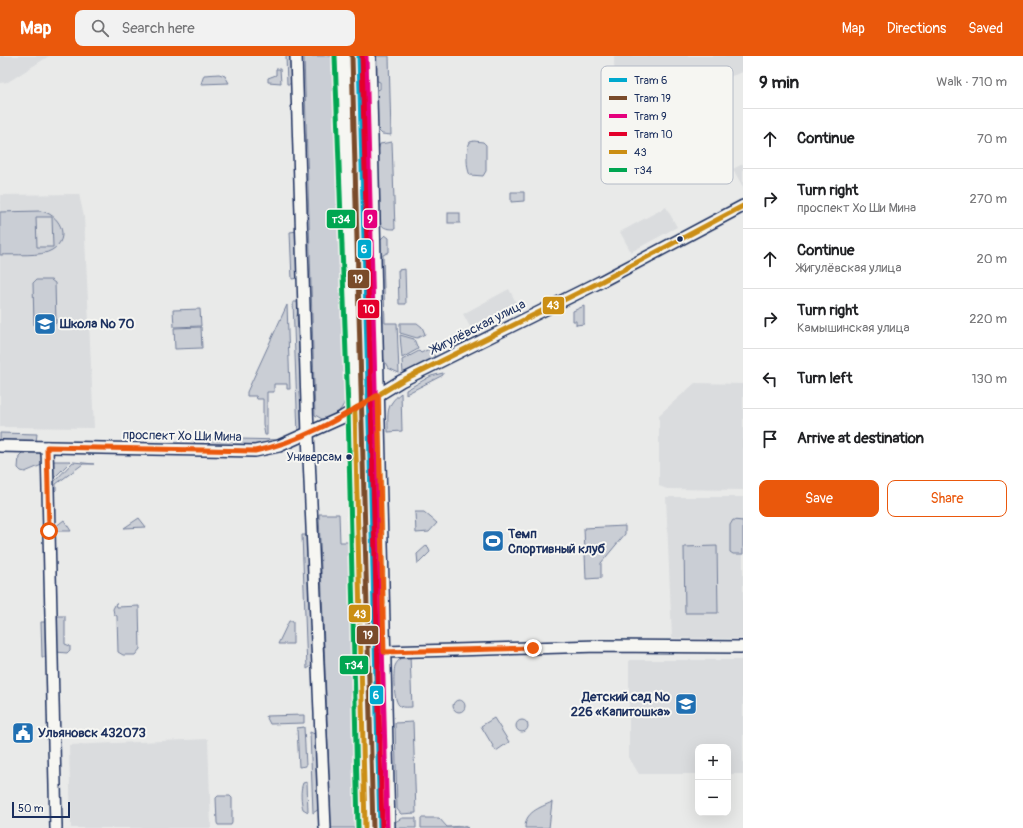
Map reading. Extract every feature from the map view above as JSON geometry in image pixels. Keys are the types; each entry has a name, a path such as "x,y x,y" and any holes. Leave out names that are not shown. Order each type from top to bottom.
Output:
{"main road":[{"path":"342,56 355,409 365,828"},
{"path":"369,56 388,828"}],"street":[{"path":"296,56 308,434 325,828"},
{"name":"Жигулёвская улица","path":"355,409 401,381 595,284 743,206"},
{"name":"проспект Хо Ши Мина","path":"0,446 255,451 280,446 308,434 355,409"},
{"path":"47,447 56,828"},
{"path":"384,652 599,646 743,647"}],"shaded area":[{"path":"0,56 49,56 8,82 0,83"},
{"path":"286,56 292,56 293,84 287,84"},
{"path":"304,56 337,56 346,396 343,405 338,412 322,419 315,415"},
{"path":"374,56 389,56 391,135 382,134 377,129 375,91 380,89 380,82 375,80"},
{"path":"614,56 743,56 743,72 733,76 733,66 614,66"},
{"path":"276,69 280,69 281,83 268,82 268,78 276,75"},
{"path":"219,74 225,76 229,83 201,84 204,75"},
{"path":"392,142 395,229 389,229 381,224 379,219 377,154 380,144"},
{"path":"470,142 483,142 486,145 486,171 483,176 470,175 469,172 467,154"},
{"path":"743,164 743,187 733,169"},
{"path":"511,192 524,192 524,201 511,202"},
{"name":"Школа № 70","path":"79,194 84,217 94,428 0,427 0,195"},
{"path":"666,207 677,227 631,252 620,232"},
{"path":"40,211 53,216 61,227 61,239 58,245 52,250 41,254 0,255 0,212","holes":["36,217 52,217 53,247 37,247"]},
{"path":"448,213 460,213 460,223 448,223"},
{"path":"297,231 299,278 292,279 290,232"},
{"path":"385,235 389,238 389,252 383,255 385,323 397,323 399,373 388,368 383,358 379,241"},
{"path":"405,269 406,304 399,304 398,270"},
{"path":"36,280 51,280 55,283 56,323 54,325 38,327 34,325 33,283"},
{"path":"509,289 520,310 474,334 463,314"},
{"path":"293,302 299,302 299,312 297,315 303,430 298,434"},
{"path":"287,305 290,389 287,389 287,384 274,384 274,392 267,392 267,435 265,435 263,424 263,399 257,399 256,396 247,396 247,392"},
{"path":"584,306 584,324 576,325 576,321 573,321 573,311"},
{"path":"200,309 201,326 174,327 173,310"},
{"path":"400,323 417,323 422,327 425,334 417,338 400,333"},
{"path":"201,327 202,348 175,349 174,328"},
{"path":"400,335 414,339 418,349 402,358"},
{"path":"431,348 435,358 403,373 402,360 419,351 421,353"},
{"path":"443,373 443,375 406,394 406,390 431,376"},
{"path":"695,383 743,384 743,490 667,489 659,486 659,415"},
{"path":"401,393 402,431 388,432 388,410 392,402"},
{"path":"0,433 37,434 36,442 0,441"},
{"path":"195,438 282,440 250,445 194,445"},
{"path":"24,451 39,451 44,464 25,472 21,471 18,468 19,456"},
{"path":"54,461 71,461 50,482 50,464"},
{"path":"73,462 94,464 83,464 56,484 56,490 53,493 51,485"},
{"path":"666,497 743,497 743,639 672,638"},
{"path":"415,512 424,512 437,523 429,532 416,533"},
{"path":"319,514 339,514 340,542 355,542 360,802 356,813 356,828 331,828"},
{"path":"139,518 146,527 124,528"},
{"path":"64,520 71,531 51,530"},
{"path":"733,520 743,521 743,554 733,554 730,552 730,525"},
{"path":"625,526 625,534 601,563 601,578 586,579 584,528"},
{"path":"302,535 308,535 313,665 307,669"},
{"path":"427,545 430,552 418,564 417,554"},
{"path":"717,546 718,613 685,613 684,547"},
{"path":"116,603 117,607 139,606 140,649 135,655 123,655 118,652 117,616 114,614 113,609"},
{"path":"54,616 65,616 65,644 70,646 70,650 67,653 56,652"},
{"path":"289,621 293,621 293,644 278,644"},
{"path":"41,622 47,622 48,657 42,657"},
{"path":"410,655 412,707 404,707 400,706 396,699 394,670 396,664 401,658"},
{"name":"Детский сад № 226 «Капитошка»","path":"629,660 743,660 743,774 731,774 731,744 695,744 695,774 639,774 629,758"},
{"path":"457,700 461,700 465,706 461,712 457,712 453,708 453,704"},
{"path":"304,715 304,723 270,724 266,716"},
{"path":"494,718 509,742 496,751 481,726"},
{"path":"520,720 524,720 528,726 524,732 520,732 516,728 516,724"},
{"path":"413,722 416,813 401,814 397,809 395,723"},
{"path":"304,727 306,766 299,767 297,728"},
{"path":"310,732 317,735 319,809 313,813"},
{"path":"208,739 211,828 71,828 69,745"},
{"path":"307,782 308,812 303,809 301,796 303,783"},
{"path":"218,796 230,796 232,798 231,825 218,825 217,823 216,798"},
{"path":"552,802 549,828 525,828 527,818 530,814"},
{"path":"402,818 416,818 416,828 394,828 395,822"},
{"path":"421,818 439,818 447,827 464,826 468,828 421,828"}],"tram line":[{"name":"19","path":"352,56 373,828"},
{"name":"6","path":"359,56 380,828"},
{"name":"10","path":"362,56 382,828"},
{"name":"9","path":"366,56 387,828"}],"transit line":[{"name":"т34","path":"335,56 348,409 358,828"},
{"name":"т34","path":"362,56 376,604"},
{"name":"43","path":"365,828 355,409 401,381 602,281 743,206"},
{"name":"43","path":"378,395 383,604"},
{"name":"т34","path":"380,770 381,828"},
{"name":"43","path":"387,771 388,828"}],"place":[{"name":"Школа № 70","path":"45,324"},
{"name":"Универсам","path":"349,457"},
{"name":"Темп Спортивный клуб","path":"493,541"},
{"name":"Детский сад № 226 «Капитошка»","path":"686,704"},
{"name":"Ульяновск 432073","path":"23,733"}],"route":[{"path":"49,531 47,447 255,451 280,446 308,434 341,418 378,395 384,652 533,648"}]}
